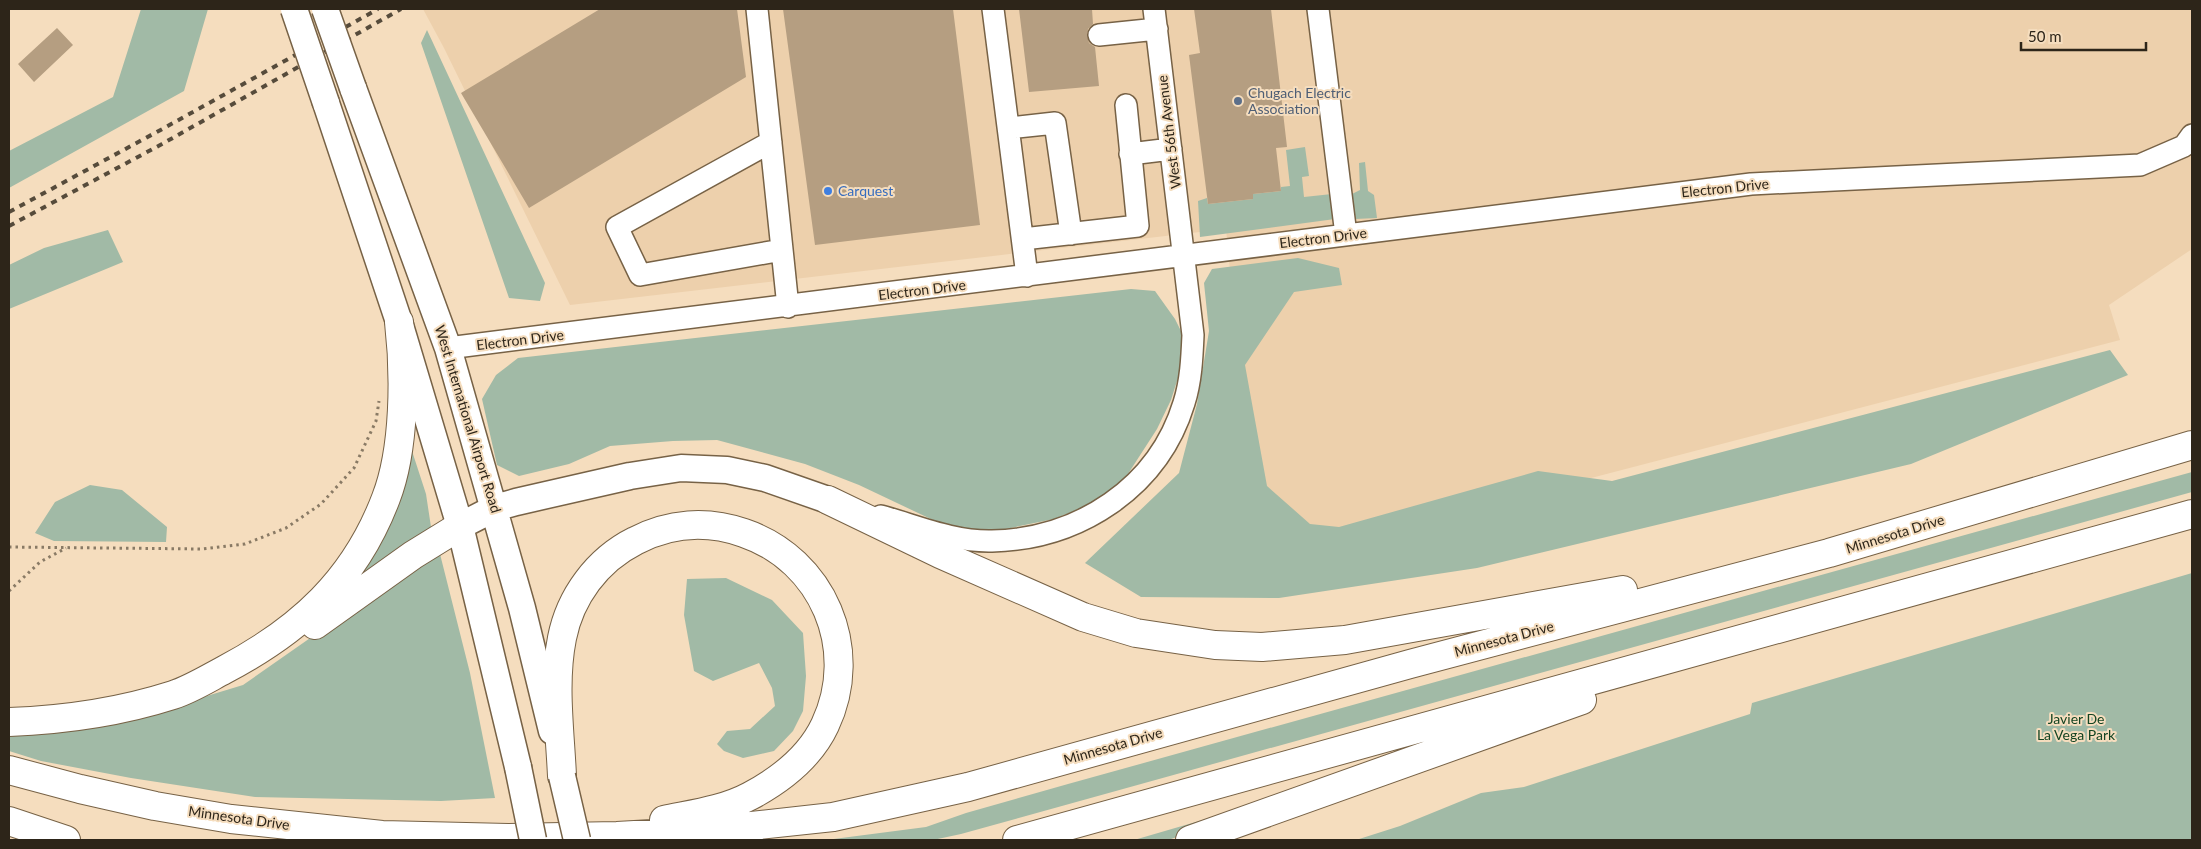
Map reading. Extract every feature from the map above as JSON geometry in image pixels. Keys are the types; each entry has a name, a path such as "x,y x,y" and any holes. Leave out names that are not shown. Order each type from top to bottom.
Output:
{"highway":[{"path":"9,722 122,710 174,694 199,684 247,658 313,610 335,587 366,541 387,497 399,438 403,358 399,322"},
{"name":"Minnesota Drive","path":"9,770 155,806 231,819 300,827 412,836 582,838 705,832 833,816 904,802 978,784 1410,664 1829,553 2192,445"},
{"path":"828,500 1015,589 1083,617 1136,633 1215,645 1262,647 1344,640 1594,596 1718,571 1829,553"},
{"path":"1017,840 2192,514"},
{"path":"562,776 557,675 562,638 571,607 586,582 603,563 624,546 648,534 674,527 700,524 728,528 759,538 781,550 816,586 828,611 836,635 839,660 838,684 825,726 814,744 795,766 774,782 748,797 721,807 582,838"},
{"path":"199,684 225,679 252,666 303,634 413,554 460,526"},
{"path":"1190,840 1534,717 1853,608"},
{"path":"9,821 66,840"}],"main road":[{"path":"294,9 399,322 460,526 518,767 533,840"},
{"name":"West International Airport Road","path":"325,9 448,348 495,508 524,617 562,776 582,838"},
{"path":"399,322 419,340 448,348"},
{"path":"460,526 495,508 630,476 681,468 702,467 746,474 764,478 828,500"}],"street":[{"path":"757,9 788,306"},
{"path":"994,9 1027,276"},
{"path":"1318,9 1346,235"},
{"path":"1099,35 1155,19"},
{"name":"West 56th Avenue","path":"828,500 945,535 991,541 1047,534 1074,525 1098,513 1121,497 1161,453 1184,403 1191,374 1194,336 1155,19"},
{"path":"1023,240 1138,226 1126,105"},
{"path":"1009,128 1055,123 1071,234"},
{"name":"Electron Drive","path":"448,348 1751,184 2140,165 2184,146 2192,135"},
{"path":"771,142 617,226 640,275 782,250"},
{"path":"1130,154 1171,149"}],"path":[{"path":"9,547 202,549 245,544 286,528 321,504 354,468 376,421 379,396"},
{"path":"9,591 40,562 67,547"}],"shaded area":[{"path":"423,9 2192,9 2192,249 2109,305 2120,340 1327,547 1260,502 1239,362 1226,229 570,305"}],"green space":[{"path":"141,9 208,9 184,91 9,188 9,151 113,97"},
{"path":"427,30 545,283 540,301 509,298 421,43"},
{"path":"1305,147 1309,176 1302,177 1304,197 1332,194 1335,219 1200,237 1198,201 1207,198 1208,204 1253,199 1253,194 1281,191 1281,187 1290,186 1286,150"},
{"path":"1365,162 1368,191 1374,195 1377,218 1355,219 1352,194 1360,190 1359,163"},
{"path":"108,230 123,262 9,309 9,265 44,248"},
{"path":"1298,258 1339,268 1342,285 1294,292 1245,365 1267,486 1310,524 1339,527 1538,471 1612,481 2110,350 2128,375 1911,464 1477,568 1279,598 1141,597 1085,563 1179,473 1197,404 1209,331 1204,283 1212,269"},
{"path":"1131,289 1155,291 1175,319 1181,331 1182,365 1171,400 1157,429 1126,477 1096,502 1054,519 976,535 935,521 859,485 805,464 717,440 610,446 569,464 519,476 497,465 482,399 496,375 518,358"},
{"path":"406,451 412,451 426,494 431,527 349,587"},
{"path":"2192,472 2192,492 961,834 933,840 826,840 926,827 966,813 1068,784"},
{"path":"90,485 122,490 167,527 166,542 54,541 35,533 55,502"},
{"path":"440,554 470,673 495,798 441,801 255,797 131,778 41,761 9,751 9,730 164,709 243,685 366,599"},
{"name":"Javier De La Vega Park","path":"2192,573 2192,840 1356,840 1400,826 1481,793 1524,787 1750,714 1752,703"},
{"path":"726,578 772,600 803,633 806,676 803,711 793,731 774,751 743,758 724,751 717,744 727,731 750,729 775,706 772,688 759,663 713,681 694,671 684,615 687,579"},
{"path":"1323,785 1294,798 1168,840 1134,840"}],"building":[{"path":"600,9 737,9 746,77 529,208 461,93"},
{"path":"783,9 953,9 980,225 815,245"},
{"path":"1019,9 1092,9 1093,24 1088,29 1087,36 1089,43 1095,47 1099,86 1029,92"},
{"name":"Chugach Electric Association","path":"1194,9 1271,9 1287,147 1276,148 1281,191 1253,194 1253,199 1208,204 1189,55 1200,53"},
{"path":"57,28 73,45 34,82 18,64"}],"railway":[{"path":"9,212 378,9"},
{"path":"9,226 162,144 401,9"}],"place":[{"name":"Chugach Electric Association","path":"1238,101"},
{"name":"Carquest","path":"828,191"}]}
